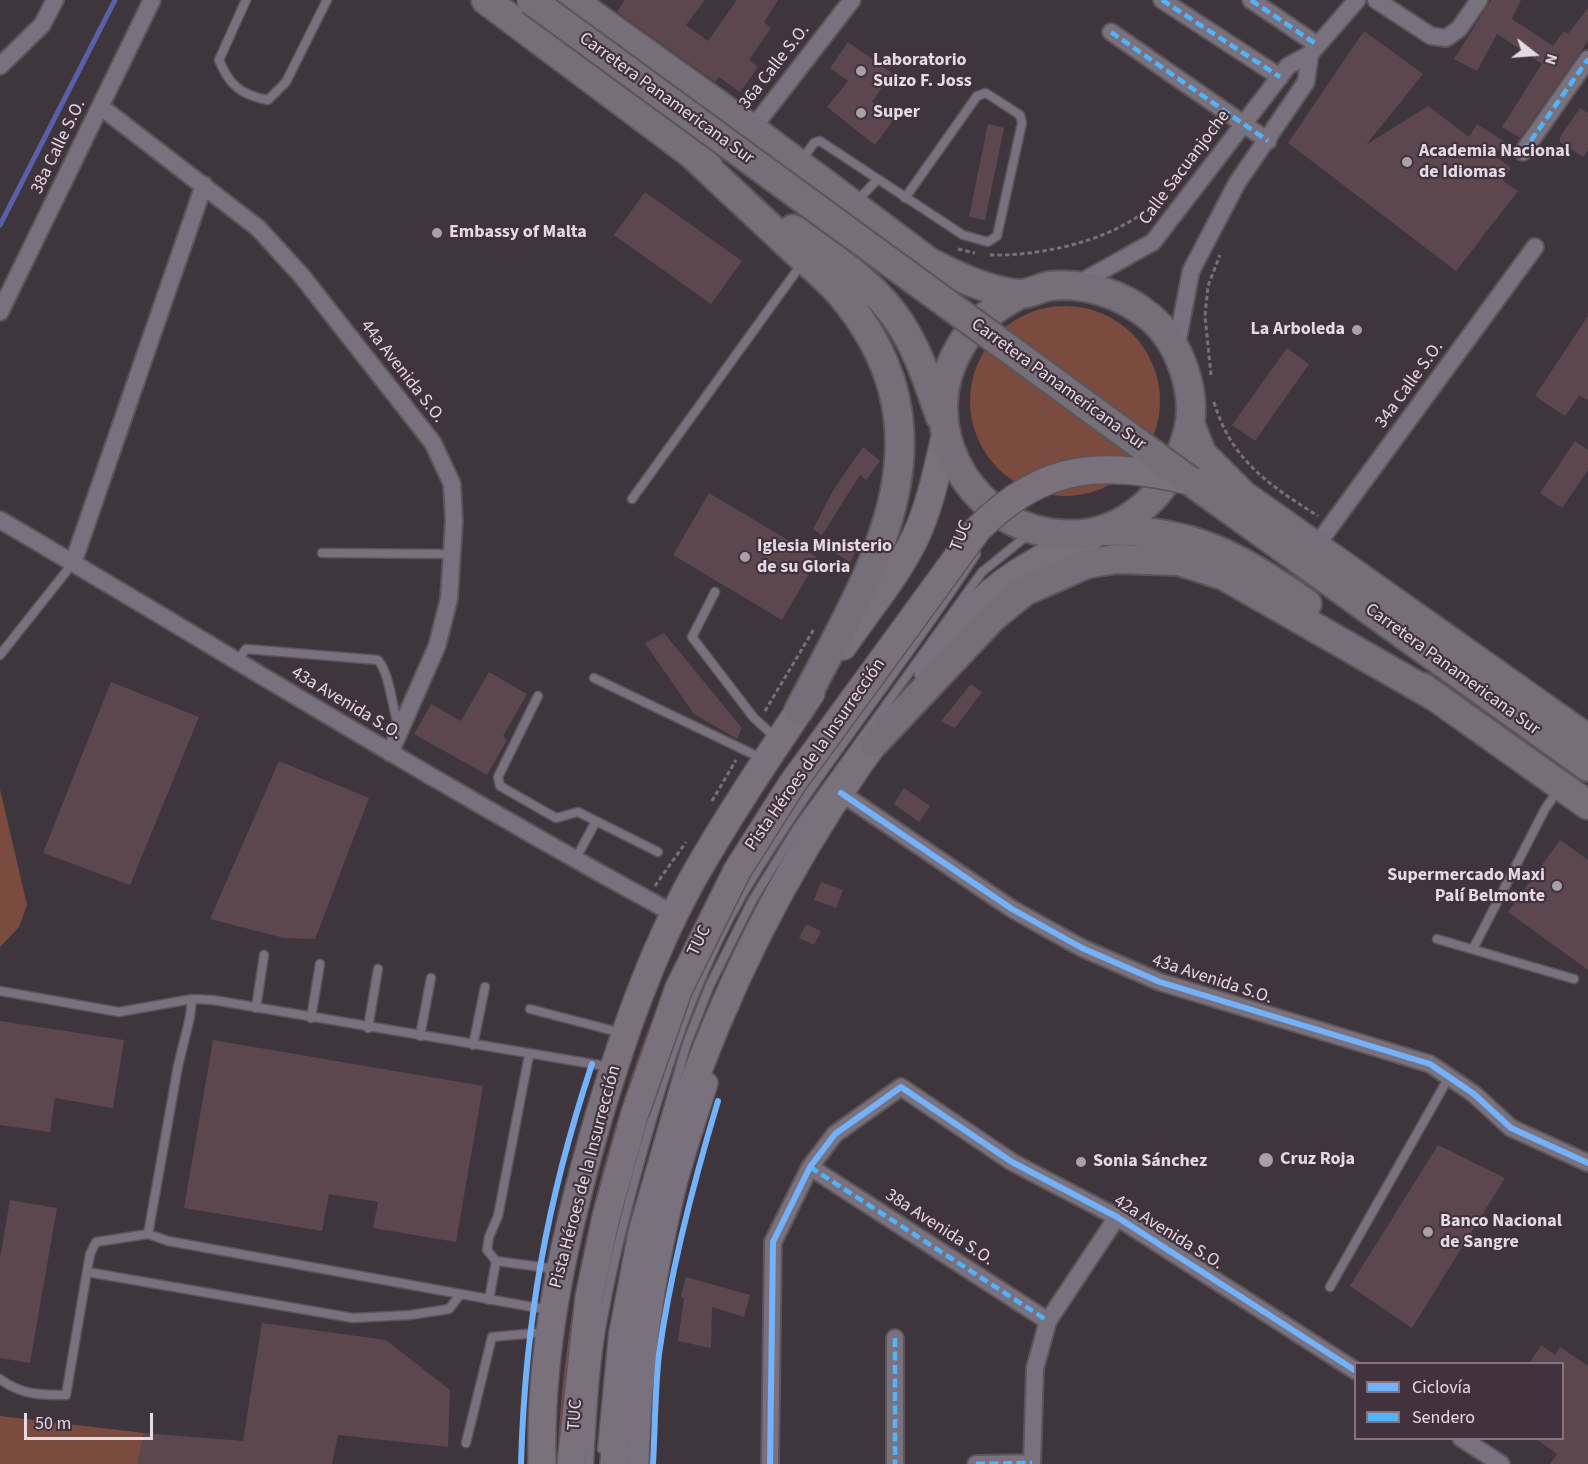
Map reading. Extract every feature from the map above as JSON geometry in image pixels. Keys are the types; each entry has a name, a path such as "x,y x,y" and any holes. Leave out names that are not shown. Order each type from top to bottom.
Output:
{"highway":[{"name":"Carretera Panamericana Sur","path":"486,0 693,156 809,251 852,272 894,314 919,359 957,470 978,497 1005,519 1040,531 1074,536 1103,531 1159,532 1214,547 1259,570 1588,805"},
{"name":"Carretera Panamericana Sur","path":"531,0 1190,481 1588,767"},
{"name":"Carretera Panamericana Sur","path":"582,3 929,262 962,278 1020,294"},
{"path":"799,710 862,589 882,542 893,507 901,440 894,394 868,332 809,251"},
{"path":"944,432 943,399 948,373 959,347 976,325 996,307 1020,294 1047,286 1075,285 1115,295 1150,317 1176,350 1189,386 1190,424 1182,457 1165,486 1141,510 1103,531"},
{"name":"Carretera Panamericana Sur","path":"1190,424 1202,454 1220,475 1243,495 1588,739"},
{"path":"874,742 994,616 1025,591 1086,564 1116,559 1179,561 1226,576 1438,698"}],"main road":[{"name":"Pista Héroes de la Insurrección","path":"542,1464 552,1321 560,1270 589,1151 614,1067 647,976 692,881 762,750 799,710 910,547 931,498 944,432"},
{"name":"Pista Héroes de la Insurrección","path":"571,1464 590,1297 606,1217 635,1113 679,988 743,861 792,784 978,529 1003,506 1051,479 1077,472 1123,468 1190,481"},
{"path":"614,1464 624,1360 664,1170 699,1063 728,995 767,917 874,742 978,605 1007,579 1036,560 1103,531"}],"street":[{"path":"0,66 42,25 55,0"},
{"name":"38a Calle S.O.","path":"0,312 152,0"},
{"name":"36a Calle S.O.","path":"752,129 852,0"},
{"path":"1162,0 1280,77"},
{"path":"1176,350 1191,271 1238,183 1306,82 1313,49 1251,0"},
{"name":"Calle Sacuanjoche","path":"1075,285 1153,242 1288,66 1313,49 1357,0"},
{"path":"1376,0 1431,36 1446,38 1459,29 1479,0"},
{"path":"1110,32 1268,141"},
{"path":"1523,152 1588,59"},
{"name":"44a Avenida S.O.","path":"101,107 258,228 301,275 433,443 452,484 454,521 449,599 437,646 390,753"},
{"path":"73,563 204,185"},
{"name":"34a Calle S.O.","path":"1316,546 1535,247"},
{"name":"43a Avenida S.O.","path":"0,520 574,861 675,915"},
{"name":"43a Avenida S.O.","path":"841,793 1012,909 1082,948 1160,982 1430,1064 1474,1094 1511,1128 1588,1163"},
{"path":"638,1464 644,1355 674,1190 712,1067 767,917"},
{"name":"42a Avenida S.O.","path":"810,1167 835,1134 901,1087 1012,1162 1117,1217 1354,1370"},
{"path":"770,1464 773,1242 810,1167"},
{"name":"38a Avenida S.O.","path":"810,1167 1048,1321"},
{"path":"976,1464 1032,1463 1035,1368 1048,1321 1117,1217"},
{"path":"895,1338 895,1464"},
{"path":"1464,1440 1501,1464"}],"lane":[{"path":"246,0 219,60 227,80 251,97 268,100 286,82 327,0"},
{"path":"798,164 814,143 820,141 877,180 905,198 963,235 988,242 997,236 1022,123 1020,115 986,93 977,96 905,198"},
{"path":"853,205 877,180"},
{"path":"632,499 755,332 809,251"},
{"name":"TUC","path":"978,497 987,517 987,530 982,540"},
{"name":"TUC","path":"601,1464 613,1334 633,1229 687,1043 710,984 752,901 797,828 936,633 982,572 1010,548 1030,534 1040,531"},
{"name":"TUC","path":"589,1464 599,1345 621,1234 670,1057 688,1007 724,930 783,829 979,550"},
{"path":"322,553 452,554"},
{"path":"0,655 73,563"},
{"path":"594,678 762,750 759,722 693,638 715,592"},
{"path":"237,662 246,649 378,660 384,667 391,704 400,730"},
{"path":"538,696 498,777 500,786 556,818 578,812 658,852"},
{"path":"1473,949 1545,809 1562,786"},
{"path":"574,861 596,821"},
{"path":"1437,939 1574,979"},
{"path":"256,1008 264,955"},
{"path":"311,1018 320,964"},
{"path":"368,1028 378,969"},
{"path":"420,1036 431,978"},
{"path":"473,1045 485,987"},
{"path":"0,991 119,1012 192,999 614,1067"},
{"path":"148,1234 192,999"},
{"path":"530,1009 625,1034"},
{"path":"529,1054 498,1216 489,1237 487,1250 496,1261 560,1270"},
{"path":"1330,1287 1449,1077"},
{"path":"0,1379 10,1387 28,1394 66,1395 90,1254 96,1242 148,1234 168,1241 489,1300 552,1321"},
{"path":"489,1300 496,1261"},
{"path":"87,1272 353,1318 410,1315 449,1309 460,1295"},
{"path":"466,1443 492,1336 552,1321"}],"path":[{"path":"1196,157 1225,111"},
{"path":"956,249 984,255 1008,255 1087,240 1139,215 1175,183"},
{"path":"1211,381 1205,316 1208,286 1222,250"},
{"path":"1214,401 1220,423 1238,453 1259,474 1303,506"},
{"path":"759,722 815,627"},
{"path":"707,809 762,750"},
{"path":"646,899 689,839"}],"shaded area":[{"path":"1065,306 1092,310 1110,317 1132,334 1149,356 1156,374 1160,401 1156,428 1149,446 1132,468 1110,485 1092,492 1065,496 1038,492 1020,485 998,468 981,446 974,428 970,401 974,374 981,356 998,334 1020,317 1038,310"},
{"path":"0,789 27,905 19,927 0,947"},
{"path":"650,1024 611,1155 561,1464 557,1464 567,1349 586,1240 613,1133"},
{"path":"0,1416 144,1433 138,1464 0,1464"}],"building":[{"path":"625,0 705,0 686,25 708,41 737,0 778,0 764,22 771,28 749,60 758,67 740,92 719,77 715,82 617,12"},
{"path":"1491,0 1521,0 1512,19 1553,46 1564,31 1568,34 1588,8 1588,41 1520,138 1502,127 1542,64 1497,34 1477,71 1454,59"},
{"name":"Academia Nacional de Idiomas","path":"1364,31 1423,74 1366,145 1428,106 1469,137 1477,124 1504,141 1495,156 1511,168 1503,181 1518,191 1456,271 1288,143"},
{"path":"848,42 892,73 872,102 894,119 875,145 827,107 848,81 830,68"},
{"path":"1580,108 1588,113 1588,150 1583,157 1560,142 1560,137"},
{"path":"988,124 1004,128 985,220 969,217"},
{"path":"645,192 742,261 711,304 614,235"},
{"path":"1588,316 1588,400 1579,396 1565,416 1535,396"},
{"path":"1287,348 1309,364 1255,441 1232,425"},
{"path":"1575,441 1588,450 1588,470 1562,508 1540,493"},
{"path":"863,447 880,461 866,480 860,475 822,535 813,529 834,489"},
{"name":"Iglesia Ministerio de su Gloria","path":"709,493 818,558 782,620 673,555"},
{"path":"843,539 858,548 850,562 835,553"},
{"path":"664,633 742,728 737,739 694,714 645,643"},
{"path":"489,672 527,694 503,736 507,740 487,775 414,734 431,704 461,721"},
{"path":"111,682 199,717 130,885 43,853"},
{"path":"971,684 982,692 955,728 941,721"},
{"path":"279,761 369,798 315,939 284,938 210,919"},
{"path":"904,788 930,806 919,822 894,804"},
{"name":"Supermercado Maxi Palí Belmonte","path":"1560,840 1588,860 1588,970 1508,912"},
{"path":"821,882 843,890 836,908 814,900"},
{"path":"806,924 821,931 814,945 799,938"},
{"path":"0,1021 124,1040 113,1108 55,1098 50,1132 0,1125"},
{"path":"213,1040 483,1086 456,1242 373,1228 378,1202 329,1194 322,1231 184,1208"},
{"name":"Banco Nacional de Sangre","path":"1438,1145 1505,1178 1412,1328 1350,1286"},
{"path":"10,1200 57,1208 30,1363 0,1358 0,1258"},
{"path":"686,1277 750,1295 744,1317 712,1307 711,1348 678,1341 684,1298 681,1297"},
{"path":"262,1323 386,1340 450,1390 448,1447 338,1435 332,1464 138,1464 144,1433 243,1441"},
{"path":"1541,1345 1555,1355 1560,1347 1588,1366 1588,1464 1550,1464 1557,1454 1538,1440 1564,1440 1564,1362 1530,1362"}],"waterway":[{"path":"0,225 115,0"}],"marked path":[{"path":"1162,0 1280,77"},
{"path":"1251,0 1316,44"},
{"path":"1111,32 1268,141"},
{"path":"1523,152 1588,59"},
{"path":"810,1167 1048,1321"},
{"path":"895,1338 895,1464"},
{"path":"976,1464 1032,1463"}],"cycle path":[{"path":"841,793 1012,909 1082,948 1160,982 1430,1064 1474,1094 1511,1128 1588,1163"},
{"path":"521,1464 527,1360 541,1261 562,1164 592,1064"},
{"path":"770,1464 773,1242 810,1167 835,1134 901,1087 1012,1162 1117,1217 1354,1370"},
{"path":"653,1464 659,1354 664,1322 684,1226 718,1101"}],"place":[{"name":"Laboratorio Suizo F. Joss","path":"861,71"},
{"name":"Super","path":"861,113"},
{"name":"Academia Nacional de Idiomas","path":"1407,162"},
{"name":"Embassy of Malta","path":"437,233"},
{"name":"La Arboleda","path":"1357,330"},
{"name":"Iglesia Ministerio de su Gloria","path":"745,557"},
{"name":"Supermercado Maxi Palí Belmonte","path":"1557,886"},
{"name":"Cruz Roja","path":"1266,1160"},
{"name":"Sonia Sánchez","path":"1081,1162"},
{"name":"Banco Nacional de Sangre","path":"1428,1232"}]}
